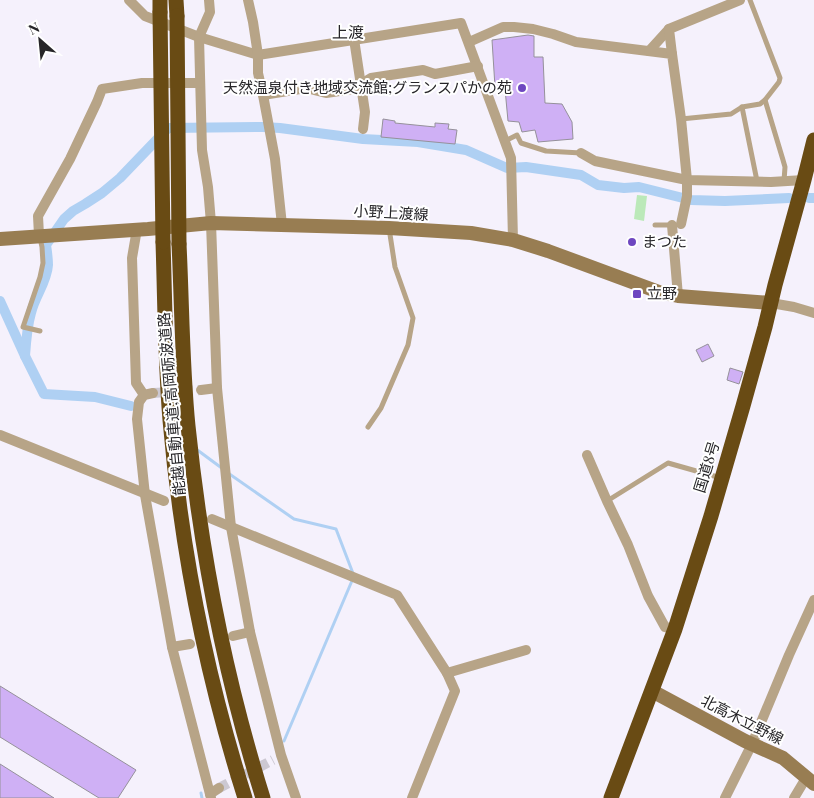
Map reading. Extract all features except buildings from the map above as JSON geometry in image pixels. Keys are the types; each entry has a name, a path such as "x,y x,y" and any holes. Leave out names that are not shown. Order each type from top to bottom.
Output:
{"highway":[{"name":"能越自動車道;高岡砺波道路","path":"176,0 179,244 188,426 203,547 215,609 241,723 263,798"},
{"name":"能越自動車道;高岡砺波道路","path":"160,6 163,242 170,419 176,480 197,611 223,724 245,798"},
{"name":"国道8号","path":"611,798 675,629 722,479 814,140"}],"main road":[{"name":"小野上渡線","path":"0,239 211,223 389,228 471,233 513,240 659,292 678,296 771,303"},
{"name":"北高木立野線","path":"652,691 752,744 783,758 810,781"}],"street":[{"path":"129,0 144,16 199,37 258,55 461,23 511,158 513,240"},
{"path":"210,0 210,12 199,37 202,150 211,223 217,388 231,527 250,632 277,757 296,798"},
{"path":"248,0 258,55 258,73 275,159 282,225"},
{"path":"649,51 669,29 740,0"},
{"path":"469,42 503,27 514,27 533,29 576,42 672,54"},
{"path":"669,29 687,180 686,198 677,224 678,296"},
{"path":"354,39 365,112 363,129"},
{"path":"263,95 306,88 326,93 353,89 371,78 423,70 436,74 478,66"},
{"path":"39,236 38,216 70,159 102,89 142,83 200,83"},
{"path":"581,153 595,161 687,180 804,180"},
{"path":"138,229 132,258 136,382 148,394 139,402 137,419 145,494 172,648 214,793"},
{"path":"771,303 814,313"},
{"path":"201,390 217,388"},
{"path":"0,435 164,501"},
{"path":"587,455 628,545 648,596 665,627 675,629"},
{"path":"212,519 397,595 447,673 455,691 412,798"},
{"path":"725,798 752,744 814,600"},
{"path":"233,636 250,632"},
{"path":"172,648 190,644"},
{"path":"447,673 526,650"},
{"path":"794,798 810,781"}],"lane":[{"path":"681,119 731,114 742,107 760,104 779,82 780,78 750,0"},
{"path":"765,100 784,160 784,181"},
{"path":"742,107 757,181"},
{"path":"505,141 517,135 521,143 546,152 581,153"},
{"path":"655,225 677,224"},
{"path":"368,427 381,408 408,345 414,318 395,267 389,228"},
{"path":"39,236 43,263 23,327 40,330"},
{"path":"607,501 668,463 722,479"}],"green space":[{"path":"637,195 647,196 644,221 634,219"}],"waterway":[{"path":"25,356 31,313 47,271 46,245 64,219 120,178 168,128 263,127 363,139 418,142 466,150 507,168 526,167 581,175 598,185 624,188 639,187 691,200 725,201 789,198"},
{"path":"809,198 814,198"},
{"path":"0,301 44,394 95,397 131,406"},
{"path":"196,449 223,469"},
{"path":"228,473 294,519 336,529 354,576 284,741"},
{"path":"201,793 202,798"}],"tunnel":[{"path":"153,393 201,390"},
{"path":"219,788 273,760"}],"place":[{"name":"天然温泉付き地域交流館;グランスパかの苑","path":"522,88"},
{"name":"まつた","path":"632,242"},
{"name":"立野","path":"637,294"}],"district":[{"name":"上渡","path":"348,32"}]}
